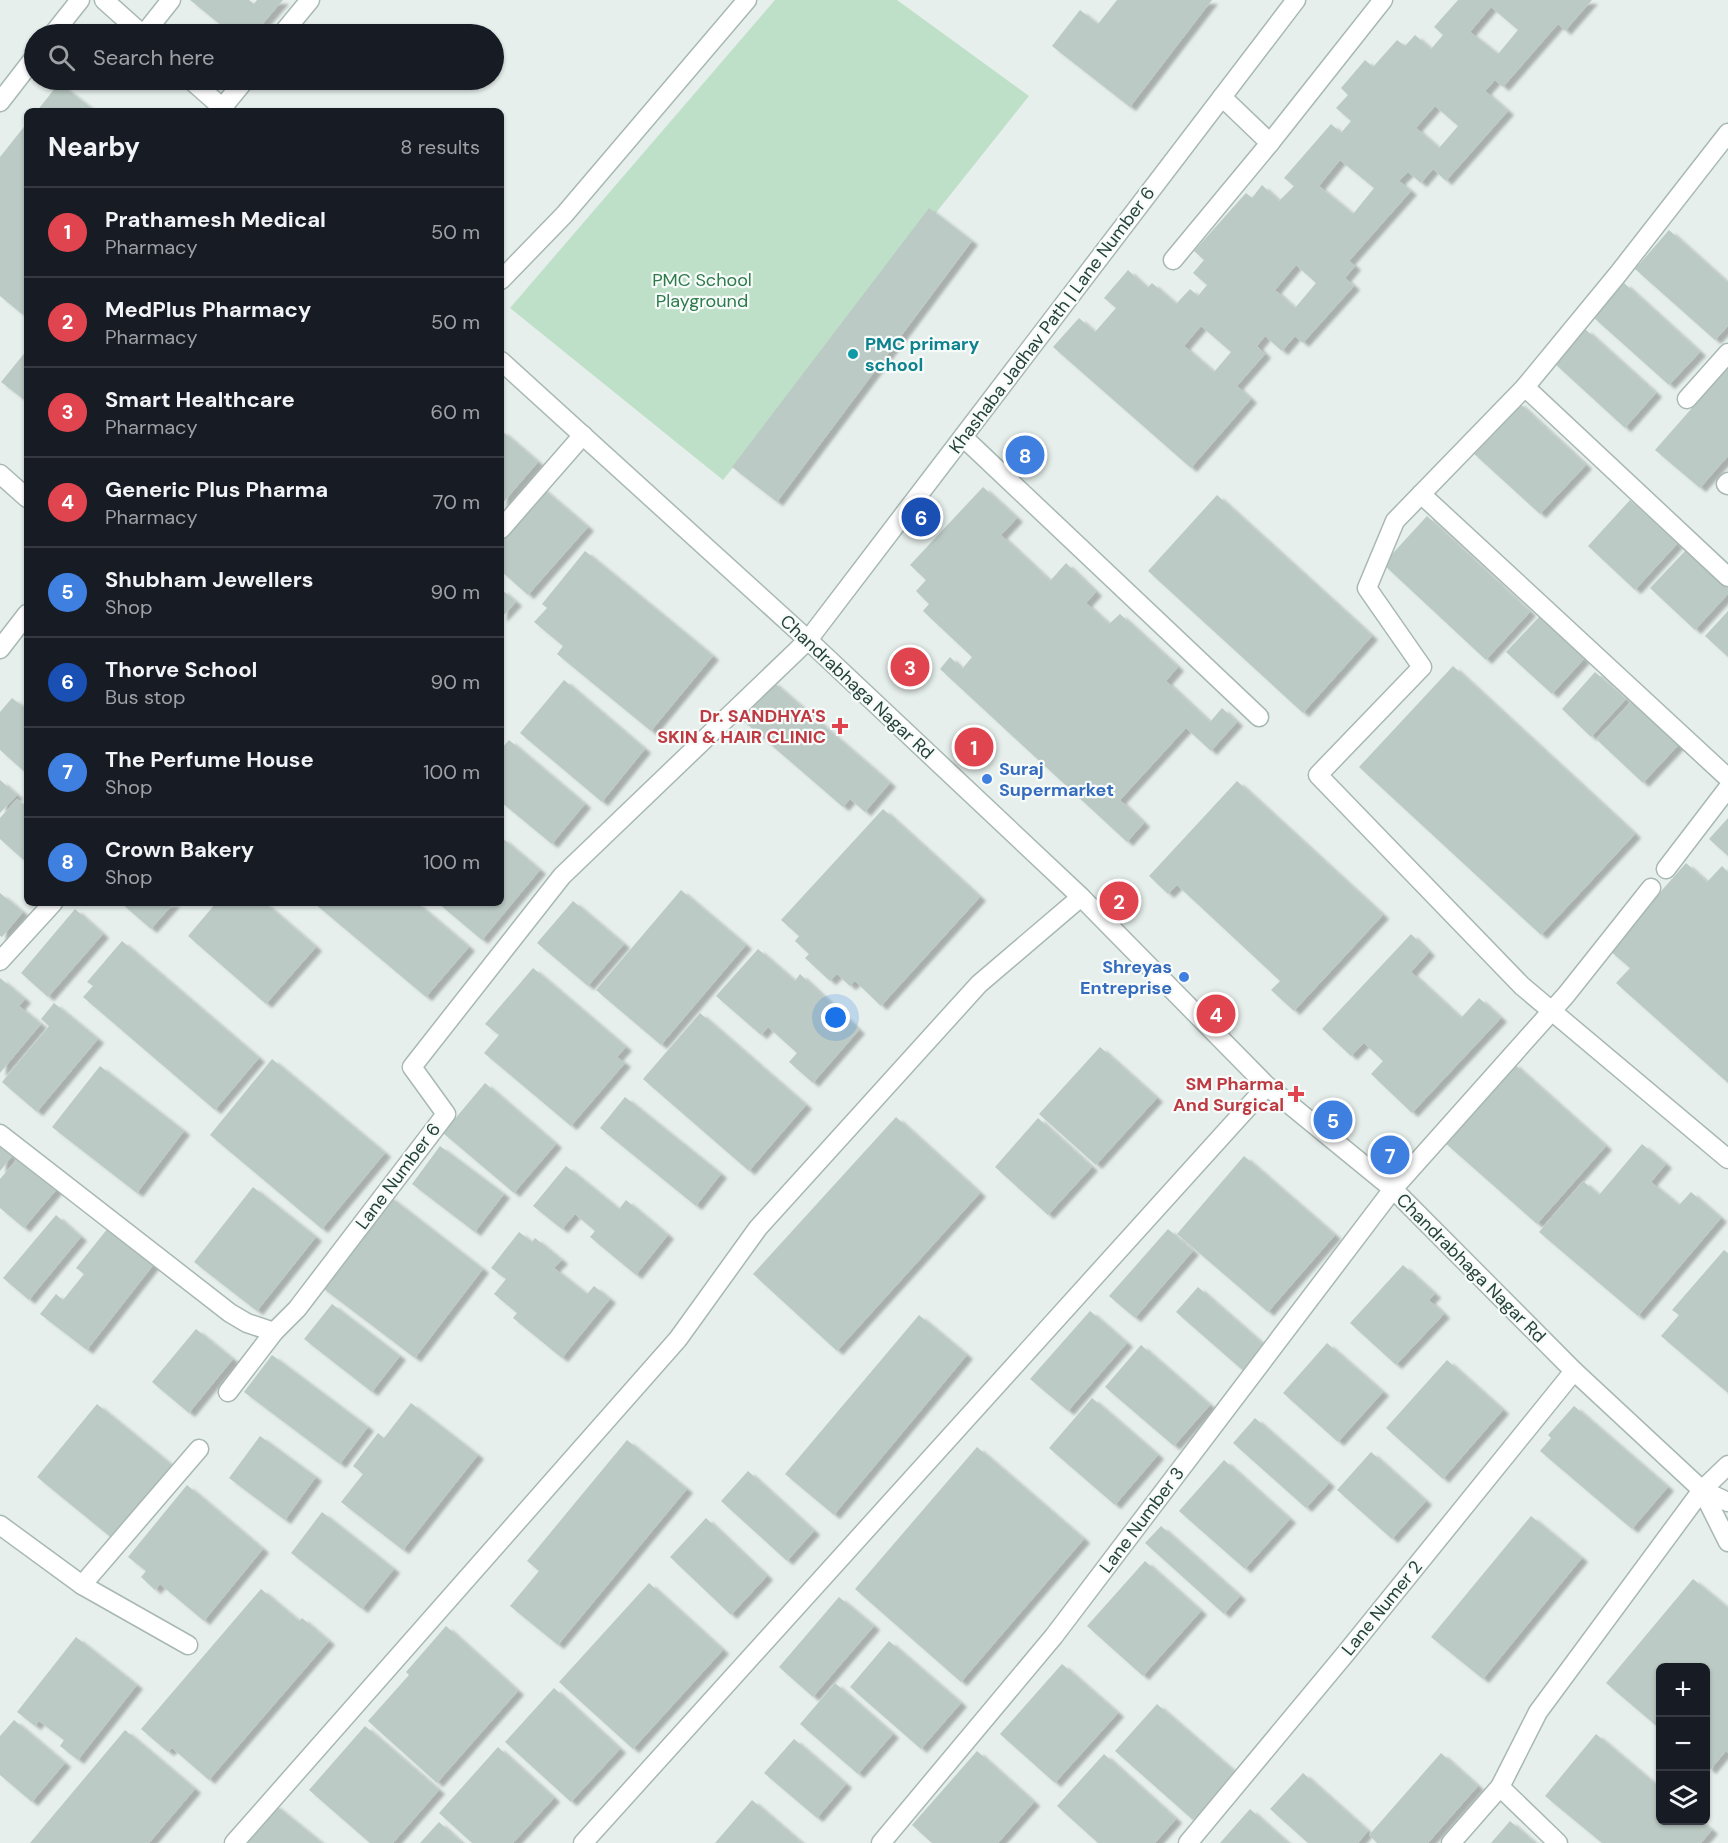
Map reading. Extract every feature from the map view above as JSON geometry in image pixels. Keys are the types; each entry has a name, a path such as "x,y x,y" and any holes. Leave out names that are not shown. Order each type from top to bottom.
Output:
{"street":[{"path":"61,24 80,0"},
{"path":"104,0 132,24"},
{"path":"151,24 171,0"},
{"path":"290,24 310,0"},
{"path":"504,277 564,215 747,0"},
{"name":"Khashaba Jadhav Path | Lane Number 6","path":"808,640 1296,0"},
{"path":"1173,260 1383,0"},
{"path":"0,102 24,71"},
{"path":"202,90 223,108"},
{"path":"225,108 238,90"},
{"path":"1222,97 1270,142"},
{"path":"1728,133 1618,274 1525,387 1395,521 1367,588 1422,667 1318,775 1522,986 1550,1012 1728,1159"},
{"path":"1687,399 1728,353"},
{"name":"Chandrabhaga Nagar Rd","path":"504,364 808,640 1082,897 1267,1086 1393,1190 1574,1371 1702,1490"},
{"path":"1525,387 1728,577"},
{"path":"504,526 583,435"},
{"path":"963,437 1259,717"},
{"path":"0,474 24,495"},
{"path":"1421,494 1728,778"},
{"path":"0,649 24,618"},
{"name":"Lane Number 6","path":"274,1332 297,1309 446,1114 412,1066 562,876 808,640"},
{"path":"1666,869 1728,788"},
{"name":"Lane Number 3","path":"881,1843 1053,1636 1393,1190 1566,995 1651,888"},
{"path":"234,1843 678,1339 758,1228 979,984 1082,897"},
{"path":"0,961 50,906"},
{"path":"583,1843 1267,1086"},
{"path":"0,1134 230,1313 247,1323 274,1332 228,1392"},
{"name":"Lane Numer 2","path":"1188,1843 1346,1653 1574,1371"},
{"path":"82,1584 199,1449"},
{"path":"1451,1843 1500,1787 1538,1712 1702,1490 1728,1465"},
{"path":"1702,1490 1728,1502"},
{"path":"1702,1490 1728,1542"},
{"path":"0,1525 82,1584 188,1645"},
{"path":"1500,1787 1558,1843"}],"green space":[{"name":"PMC School Playground","path":"775,0 897,0 1029,96 723,480 510,308"}],"building":[{"path":"190,0 249,0 254,4 257,0 283,0 263,24 220,24"},
{"path":"1117,0 1212,0 1130,107 1052,46 1080,10 1098,24"},
{"path":"1458,0 1592,0 1565,31 1558,24 1503,87 1495,80 1485,91 1508,111 1446,181 1433,169 1421,183 1408,172 1399,181 1411,191 1349,261 1355,266 1345,278 1354,286 1303,343 1295,336 1282,351 1265,336 1257,346 1265,354 1237,386 1251,399 1191,468 1053,347 1079,318 1095,332 1116,308 1104,298 1128,270 1147,288 1152,283 1176,304 1190,289 1198,296 1207,285 1193,273 1204,260 1194,251 1246,193 1252,198 1262,185 1279,201 1294,186 1284,178 1331,124 1341,133 1351,121 1336,108 1348,95 1341,88 1365,60 1373,67 1397,40 1405,46 1415,35 1431,49 1443,35 1434,27","holes":["1491,7 1518,30 1498,54 1470,32","1435,106 1458,126 1439,148 1416,128","1340,160 1374,188 1353,214 1319,186","1296,265 1316,283 1295,308 1275,290","1201,326 1231,352 1214,372 1184,346"]},
{"path":"54,90 68,90 91,108 39,108"},
{"path":"24,127 24,312 22,314 0,296 0,157"},
{"name":"PMC primary school","path":"929,208 972,241 777,502 732,467"},
{"path":"1669,230 1728,283 1728,326 1715,340 1635,269"},
{"path":"1624,283 1700,352 1669,385 1593,317"},
{"path":"1585,329 1656,393 1625,428 1554,363"},
{"path":"24,354 24,400 1,382"},
{"path":"1728,367 1728,456 1700,488 1655,450"},
{"path":"1518,402 1586,465 1540,514 1472,452"},
{"path":"504,433 538,462 504,502"},
{"path":"541,487 588,527 528,595 504,574 504,530"},
{"path":"983,487 1017,518 1001,535 1050,581 1066,563 1096,592 1086,603 1109,624 1120,614 1178,667 1166,681 1210,722 1222,708 1237,722 1211,751 1186,728 1120,800 1144,823 1127,842 940,669 950,657 962,669 972,657 923,611 929,604 916,591 926,580 910,565"},
{"path":"1217,495 1372,636 1303,713 1148,571"},
{"path":"1630,500 1677,544 1635,590 1588,546"},
{"path":"1427,516 1530,612 1486,660 1383,564"},
{"path":"1686,550 1728,590 1728,594 1695,630 1650,588"},
{"path":"585,551 713,656 651,731 557,654 563,646 534,622 547,608 542,604"},
{"path":"504,592 516,602 504,615"},
{"path":"1728,611 1728,657 1705,636"},
{"path":"1539,617 1584,659 1552,694 1506,652"},
{"path":"1453,666 1635,834 1541,935 1359,767"},
{"path":"1595,672 1626,699 1591,737 1562,709"},
{"path":"564,680 645,749 602,802 520,733"},
{"path":"772,681 890,783 865,812 850,799 843,807 740,718"},
{"path":"1637,695 1684,739 1643,783 1596,739"},
{"path":"12,698 24,708 24,771 0,750 0,712"},
{"path":"509,740 585,804 552,844 504,804 504,746"},
{"path":"0,780 17,795 0,813"},
{"path":"1237,781 1383,915 1294,1011 1271,990 1280,981 1177,885 1168,894 1149,876"},
{"path":"17,799 24,805 24,860 0,839 0,818"},
{"path":"883,809 980,897 881,1006 855,981 850,986 837,974 830,981 805,958 809,954 795,941 799,936 781,920"},
{"path":"1728,818 1728,856 1709,839"},
{"path":"504,840 540,870 482,940 442,906 504,906"},
{"path":"1686,863 1707,882 1722,866 1728,872 1728,1083 1616,983 1630,968 1609,950"},
{"path":"681,890 746,945 661,1045 596,990"},
{"path":"0,893 23,912 2,937 0,936"},
{"path":"573,901 624,944 588,986 537,943"},
{"path":"124,906 171,906 151,929"},
{"path":"213,906 268,906 316,947 266,1004 188,936"},
{"path":"318,906 421,906 469,947 426,997"},
{"path":"75,909 103,934 48,997 21,973"},
{"path":"1411,934 1429,952 1411,972 1461,1018 1479,998 1501,1018 1412,1113 1371,1074 1383,1061 1364,1043 1351,1056 1322,1029"},
{"path":"122,941 259,1058 215,1110 83,997 93,986 87,982"},
{"path":"758,949 795,981 800,974 859,1030 813,1083 789,1062 797,1053 768,1027 761,1035 716,996"},
{"path":"533,968 626,1047 617,1057 625,1063 571,1126 484,1053 499,1035 485,1024"},
{"path":"0,978 25,999 19,1006 41,1024 0,1073"},
{"path":"54,1003 98,1039 37,1112 2,1082 49,1026 41,1019"},
{"path":"700,1013 806,1105 749,1171 643,1079"},
{"path":"1100,1047 1157,1098 1096,1165 1039,1114"},
{"path":"272,1059 385,1153 322,1229 210,1135"},
{"path":"1513,1063 1606,1146 1537,1224 1444,1142"},
{"path":"100,1066 184,1131 137,1193 52,1127"},
{"path":"485,1083 556,1144 514,1193 443,1133"},
{"path":"625,1097 721,1174 696,1206 600,1128"},
{"path":"896,1117 980,1193 837,1351 753,1274"},
{"path":"1038,1118 1092,1167 1048,1215 995,1167"},
{"path":"1642,1144 1666,1164 1651,1182 1679,1205 1691,1192 1721,1218 1638,1316 1539,1232 1583,1181 1599,1195"},
{"path":"0,1146 12,1156 0,1171"},
{"path":"440,1146 504,1194 475,1232 412,1184"},
{"path":"1244,1156 1335,1235 1268,1312 1177,1234"},
{"path":"19,1157 57,1189 24,1228 0,1208 0,1179"},
{"path":"566,1166 619,1209 626,1200 668,1235 636,1275 590,1237 595,1231 575,1214 562,1229 533,1206"},
{"path":"253,1187 316,1237 257,1311 194,1262"},
{"path":"389,1196 483,1269 415,1358 320,1286"},
{"path":"56,1215 81,1237 29,1300 3,1278"},
{"path":"112,1223 158,1259 87,1350 40,1314 56,1294 63,1300 84,1274 76,1268"},
{"path":"1168,1229 1193,1251 1135,1318 1109,1296"},
{"path":"519,1232 532,1242 535,1238 562,1260 554,1268 587,1294 594,1286 610,1299 562,1358 513,1318 517,1313 494,1294 506,1279 491,1268"},
{"path":"1724,1250 1728,1253 1728,1393 1661,1336 1679,1315 1672,1310"},
{"path":"1403,1265 1435,1294 1429,1300 1444,1314 1396,1365 1350,1323"},
{"path":"1198,1287 1270,1350 1248,1375 1176,1312"},
{"path":"332,1304 400,1356 372,1392 304,1339"},
{"path":"1090,1311 1127,1343 1068,1411 1030,1379"},
{"path":"919,1315 967,1355 834,1515 785,1474"},
{"path":"196,1329 233,1359 189,1413 152,1382"},
{"path":"1327,1343 1383,1392 1338,1442 1283,1393"},
{"path":"1141,1345 1210,1405 1174,1446 1105,1387"},
{"path":"272,1355 368,1427 340,1464 244,1392"},
{"path":"1447,1360 1503,1410 1443,1479 1386,1428"},
{"path":"1092,1398 1158,1455 1115,1505 1049,1448"},
{"path":"411,1403 478,1455 403,1550 341,1502 363,1474 353,1466 378,1433 384,1438"},
{"path":"97,1404 173,1466 113,1539 37,1477"},
{"path":"1574,1406 1668,1487 1632,1529 1540,1451 1551,1438 1548,1435"},
{"path":"1255,1418 1329,1483 1306,1508 1233,1443"},
{"path":"260,1436 316,1477 285,1520 229,1478"},
{"path":"627,1440 687,1489 558,1645 510,1606 539,1571 527,1561"},
{"path":"977,1447 1084,1539 961,1682 855,1589"},
{"path":"1371,1452 1426,1501 1392,1539 1337,1490"},
{"path":"1224,1460 1290,1519 1245,1569 1179,1511"},
{"path":"748,1471 814,1531 787,1561 721,1501"},
{"path":"187,1485 263,1549 204,1621 160,1584 155,1590 141,1577 146,1571 128,1557"},
{"path":"322,1512 394,1569 362,1609 291,1553"},
{"path":"1531,1516 1582,1558 1483,1679 1431,1637"},
{"path":"706,1518 767,1576 731,1615 670,1557"},
{"path":"1161,1526 1240,1596 1224,1614 1145,1543"},
{"path":"1145,1561 1201,1611 1143,1676 1087,1626"},
{"path":"1693,1579 1728,1608 1728,1753 1726,1751 1710,1770 1710,1663 1656,1663 1656,1726 1606,1683"},
{"path":"649,1583 723,1650 633,1749 559,1682"},
{"path":"261,1589 299,1621 302,1618 329,1641 209,1780 172,1748 168,1752 141,1729"},
{"path":"839,1597 874,1626 813,1697 779,1667"},
{"path":"446,1626 518,1691 437,1783 368,1721 409,1675 406,1672"},
{"path":"76,1637 137,1685 78,1760 60,1746 64,1740 39,1721 35,1726 17,1712"},
{"path":"889,1641 961,1703 921,1749 850,1687"},
{"path":"1062,1664 1118,1713 1055,1783 1000,1734"},
{"path":"835,1683 893,1734 858,1774 800,1724"},
{"path":"554,1688 620,1749 571,1802 505,1742"},
{"path":"1157,1704 1235,1772 1193,1820 1115,1751"},
{"path":"14,1720 65,1763 32,1802 0,1775 0,1736"},
{"path":"365,1726 439,1790 393,1843 370,1843 309,1790"},
{"path":"125,1730 195,1789 149,1843 30,1843"},
{"path":"1596,1734 1656,1785 1656,1825 1706,1825 1712,1830 1701,1843 1602,1843 1545,1796"},
{"path":"794,1739 846,1784 817,1818 764,1773"},
{"path":"498,1747 554,1798 513,1843 472,1843 439,1813"},
{"path":"977,1751 1034,1802 998,1843 932,1843 912,1825"},
{"path":"1441,1753 1478,1786 1428,1843 1377,1843 1369,1835"},
{"path":"1104,1754 1176,1819 1155,1843 1098,1843 1057,1806"},
{"path":"1303,1773 1368,1831 1358,1843 1308,1843 1270,1809"},
{"path":"752,1800 802,1843 715,1843"},
{"path":"274,1804 322,1843 241,1843"},
{"path":"1250,1809 1288,1843 1220,1843"},
{"path":"1510,1821 1535,1843 1491,1843"},
{"path":"439,1822 462,1843 420,1843"}],"place":[{"name":"PMC primary school","path":"853,354"},
{"name":"Crown Bakery","path":"1025,455"},
{"name":"Thorve School","path":"921,517"},
{"name":"Smart Healthcare","path":"910,667"},
{"name":"Dr. SANDHYA'S SKIN & HAIR CLINIC","path":"840,726"},
{"name":"Prathamesh Medical","path":"974,747"},
{"name":"Suraj Supermarket","path":"987,779"},
{"name":"MedPlus Pharmacy","path":"1119,901"},
{"name":"Shreyas Entreprise","path":"1184,977"},
{"name":"Generic Plus Pharma","path":"1216,1014"},
{"name":"SM Pharma And Surgical","path":"1296,1094"},
{"name":"Shubham Jewellers","path":"1333,1120"},
{"name":"The Perfume House","path":"1390,1155"}]}
